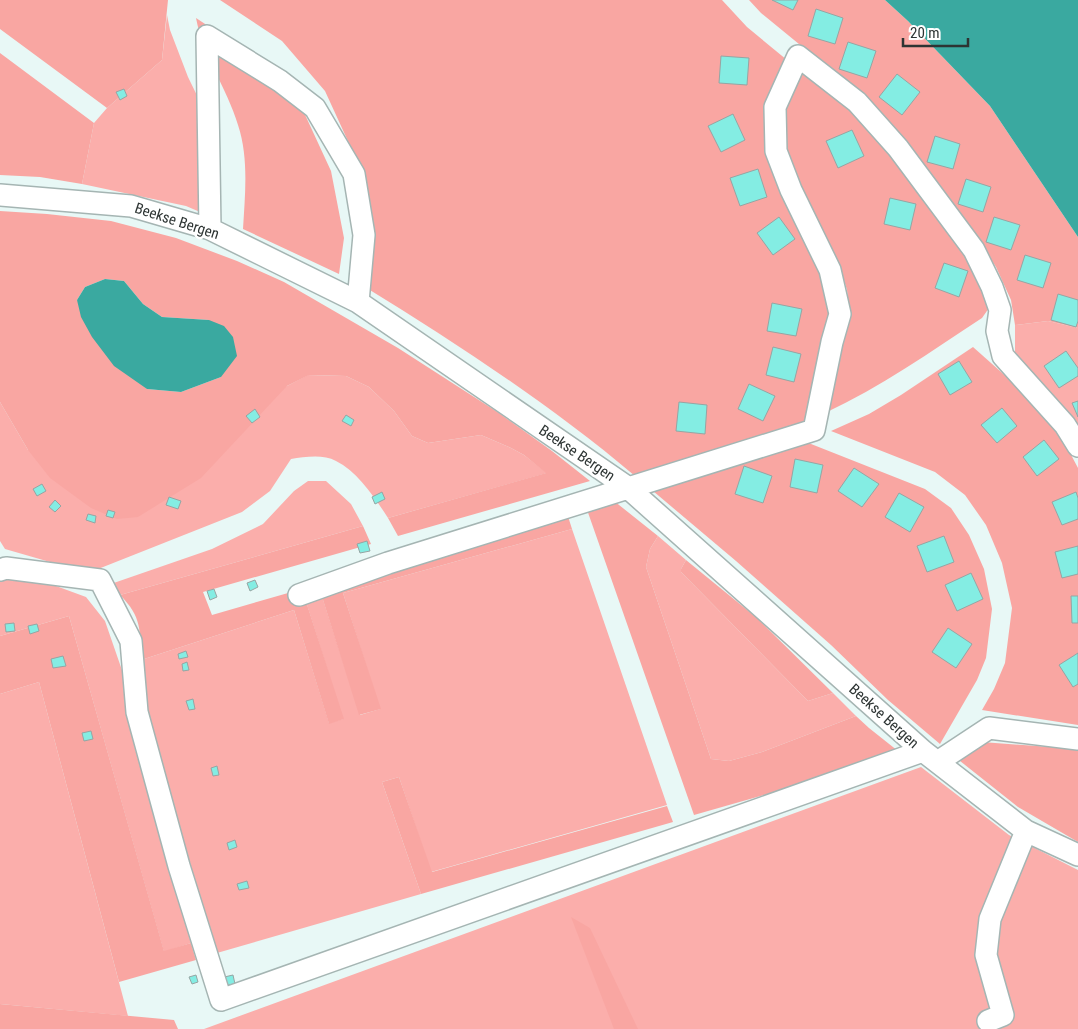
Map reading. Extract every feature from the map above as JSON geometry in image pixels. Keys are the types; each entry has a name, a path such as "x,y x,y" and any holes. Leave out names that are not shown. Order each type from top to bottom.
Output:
{"street":[{"path":"210,229 207,36 280,81 314,108 354,174 364,235 358,302"},
{"path":"299,595 388,563 814,430 832,342 840,314 830,270 791,190 776,150 775,107 798,56 857,102 898,148 974,250 992,287 1000,310 997,331 1003,356 1065,424 1078,446"},
{"name":"Beekse Bergen","path":"0,195 131,206 210,229 358,302 627,487 931,756 1026,831 1078,856"},
{"path":"0,570 6,568 100,580 131,641 138,712 179,866 221,1000 931,756 990,728 1078,739"},
{"path":"988,1021 1003,1015 986,955 990,919 1026,831"}],"shaded area":[{"path":"0,0 168,0 162,60 107,108 0,29"},
{"path":"220,0 722,0 747,27 787,60 767,99 764,122 766,145 774,176 821,271 831,317 819,351 804,422 635,476 537,400 435,331 365,287 358,163 325,91 282,41"},
{"path":"749,0 885,0 908,21 990,106 1078,237 1078,328 1048,321 1015,325 1011,300 996,267 974,233 827,67 761,13"},
{"path":"167,15 170,30 188,77 208,118 200,212 186,206 82,184 94,123 107,108 162,60"},
{"path":"196,18 263,62 301,106 331,171 344,238 339,274 243,229 245,203 244,150 233,111 209,59"},
{"path":"0,53 94,123 82,184 40,177 0,175"},
{"path":"802,72 851,109 892,156 958,244 979,277 989,308 982,318 905,368 866,392 825,413 837,356 850,319 847,290 839,264 792,169 786,142 786,105"},
{"path":"0,211 111,221 176,238 237,261 284,282 398,348 499,413 590,481 398,536 388,518 546,473 524,455 481,435 428,443 412,436 394,411 369,387 346,376 309,375 287,386 201,478 138,517 117,519 91,508 50,478 28,450 0,402","holes":["105,279 124,281 143,304 162,317 209,320 221,377 181,392 147,389 77,300 85,287"]},
{"path":"1048,321 1078,328 1078,431 1056,398 1015,358 1015,325"},
{"path":"973,347 1035,402 1060,434 1078,468 1078,725 982,710 994,689 1005,663 1012,608 1002,563 986,525 965,495 935,472 831,431 869,414"},
{"path":"308,375 346,376 369,387 394,411 412,436 428,443 481,435 524,455 547,473 388,518 365,486 344,466 325,457 302,457 291,459 270,491 242,512 88,573 5,549 0,541 0,402 28,450 287,386"},
{"path":"806,442 925,489 951,508 969,535 984,569 992,609 986,658 977,680 940,744 888,700 831,645 736,561 653,491 791,449"},
{"path":"308,481 326,481 351,504 363,526 120,595 105,586 212,549 263,524 294,491"},
{"path":"609,497 658,536 650,549 646,567 711,759 729,761 762,752 856,716 903,755 694,815 585,504"},
{"path":"566,510 572,529 343,593 381,709 359,715 318,584"},
{"path":"363,526 371,544 203,592 212,615 302,589 344,719 329,724 294,610 141,660 136,617 120,595"},
{"path":"572,529 667,805 431,872 399,777 382,782 421,894 210,955 152,742 141,660 294,610 329,723 343,719 302,589 318,584 360,715 380,709 343,593"},
{"path":"658,536 686,560 681,572 808,701 833,693 856,716 762,752 729,761 711,759 646,567 650,549"},
{"path":"686,560 757,618 833,693 808,701 681,572"},
{"path":"0,576 56,586 86,597 105,621 124,676 135,749 191,943 164,952 69,616 0,636"},
{"path":"69,616 164,951 191,943 196,960 119,982 39,682 0,694 0,636"},
{"path":"39,682 128,1016 0,1004 0,694"},
{"path":"982,742 1078,749 1078,842 1018,807 955,757"},
{"path":"921,767 1009,835 1078,870 1078,1029 204,1029"},
{"path":"399,777 432,872 667,806 673,822 421,894 382,782"},
{"path":"571,917 590,928 638,1029 614,1029"},
{"path":"0,1004 174,1020 178,1029 0,1029"}],"water":[{"path":"885,0 1078,0 1078,237 990,106 908,21"},
{"path":"105,279 124,281 143,304 162,317 209,320 224,326 233,337 237,356 221,377 181,392 147,389 114,366 92,337 81,317 77,300 85,287"}],"building":[{"path":"772,0 798,0 793,10"},
{"path":"816,9 843,18 835,44 808,36"},
{"path":"848,42 876,51 867,78 839,69"},
{"path":"721,56 749,58 747,85 719,83"},
{"path":"897,74 920,92 902,115 879,97"},
{"path":"124,89 127,96 120,100 116,92"},
{"path":"733,114 745,140 721,152 708,126"},
{"path":"852,130 864,156 838,168 826,141"},
{"path":"935,136 960,144 953,169 927,162"},
{"path":"758,169 767,197 740,206 730,178"},
{"path":"966,179 991,187 983,212 958,204"},
{"path":"890,198 916,204 910,230 884,224"},
{"path":"779,217 795,239 773,255 757,233"},
{"path":"994,217 1020,225 1011,250 986,242"},
{"path":"1025,255 1051,263 1043,288 1017,280"},
{"path":"944,263 968,271 959,297 935,288"},
{"path":"1058,294 1078,300 1078,321 1076,327 1051,320"},
{"path":"772,303 802,309 796,336 767,331"},
{"path":"773,347 801,354 794,382 766,375"},
{"path":"1066,351 1078,368 1078,376 1059,388 1044,366"},
{"path":"959,361 972,382 950,395 938,374"},
{"path":"749,384 775,396 763,421 738,409"},
{"path":"1078,401 1078,417 1072,403"},
{"path":"679,402 707,405 705,434 676,431"},
{"path":"1002,408 1017,426 997,443 981,425"},
{"path":"255,409 260,417 252,423 246,416"},
{"path":"346,415 354,420 351,426 342,421"},
{"path":"1044,440 1059,459 1037,476 1023,457"},
{"path":"795,459 823,465 817,493 790,487"},
{"path":"744,466 772,476 763,503 735,494"},
{"path":"854,468 879,484 862,507 838,491"},
{"path":"42,484 46,491 37,496 33,489"},
{"path":"382,492 385,499 375,504 372,497"},
{"path":"1076,492 1078,498 1078,519 1062,525 1052,502"},
{"path":"899,493 924,507 910,532 885,517"},
{"path":"169,497 181,501 178,509 166,505"},
{"path":"55,500 61,506 55,512 49,507"},
{"path":"108,510 115,512 113,518 106,516"},
{"path":"88,514 96,516 95,523 86,520"},
{"path":"944,536 954,562 927,572 917,546"},
{"path":"367,541 370,551 360,553 357,544"},
{"path":"1078,546 1078,574 1062,578 1055,552"},
{"path":"971,573 983,599 957,611 945,585"},
{"path":"255,580 258,587 250,591 247,583"},
{"path":"214,589 217,597 210,600 207,591"},
{"path":"1071,596 1078,596 1078,623 1072,623"},
{"path":"14,623 15,631 6,632 5,624"},
{"path":"37,624 39,631 30,634 28,626"},
{"path":"948,628 972,644 956,668 932,652"},
{"path":"186,651 188,657 179,659 178,654"},
{"path":"1078,653 1078,684 1073,687 1059,665"},
{"path":"63,656 66,666 53,668 51,659"},
{"path":"187,662 189,670 183,671 182,664"},
{"path":"193,699 195,709 189,710 186,701"},
{"path":"91,731 93,739 84,741 82,733"},
{"path":"217,766 219,775 213,776 211,768"},
{"path":"235,840 237,847 229,850 227,843"},
{"path":"247,881 249,888 239,890 237,884"},
{"path":"196,975 198,982 192,984 189,977"},
{"path":"233,975 235,984 222,986 220,978"}]}
